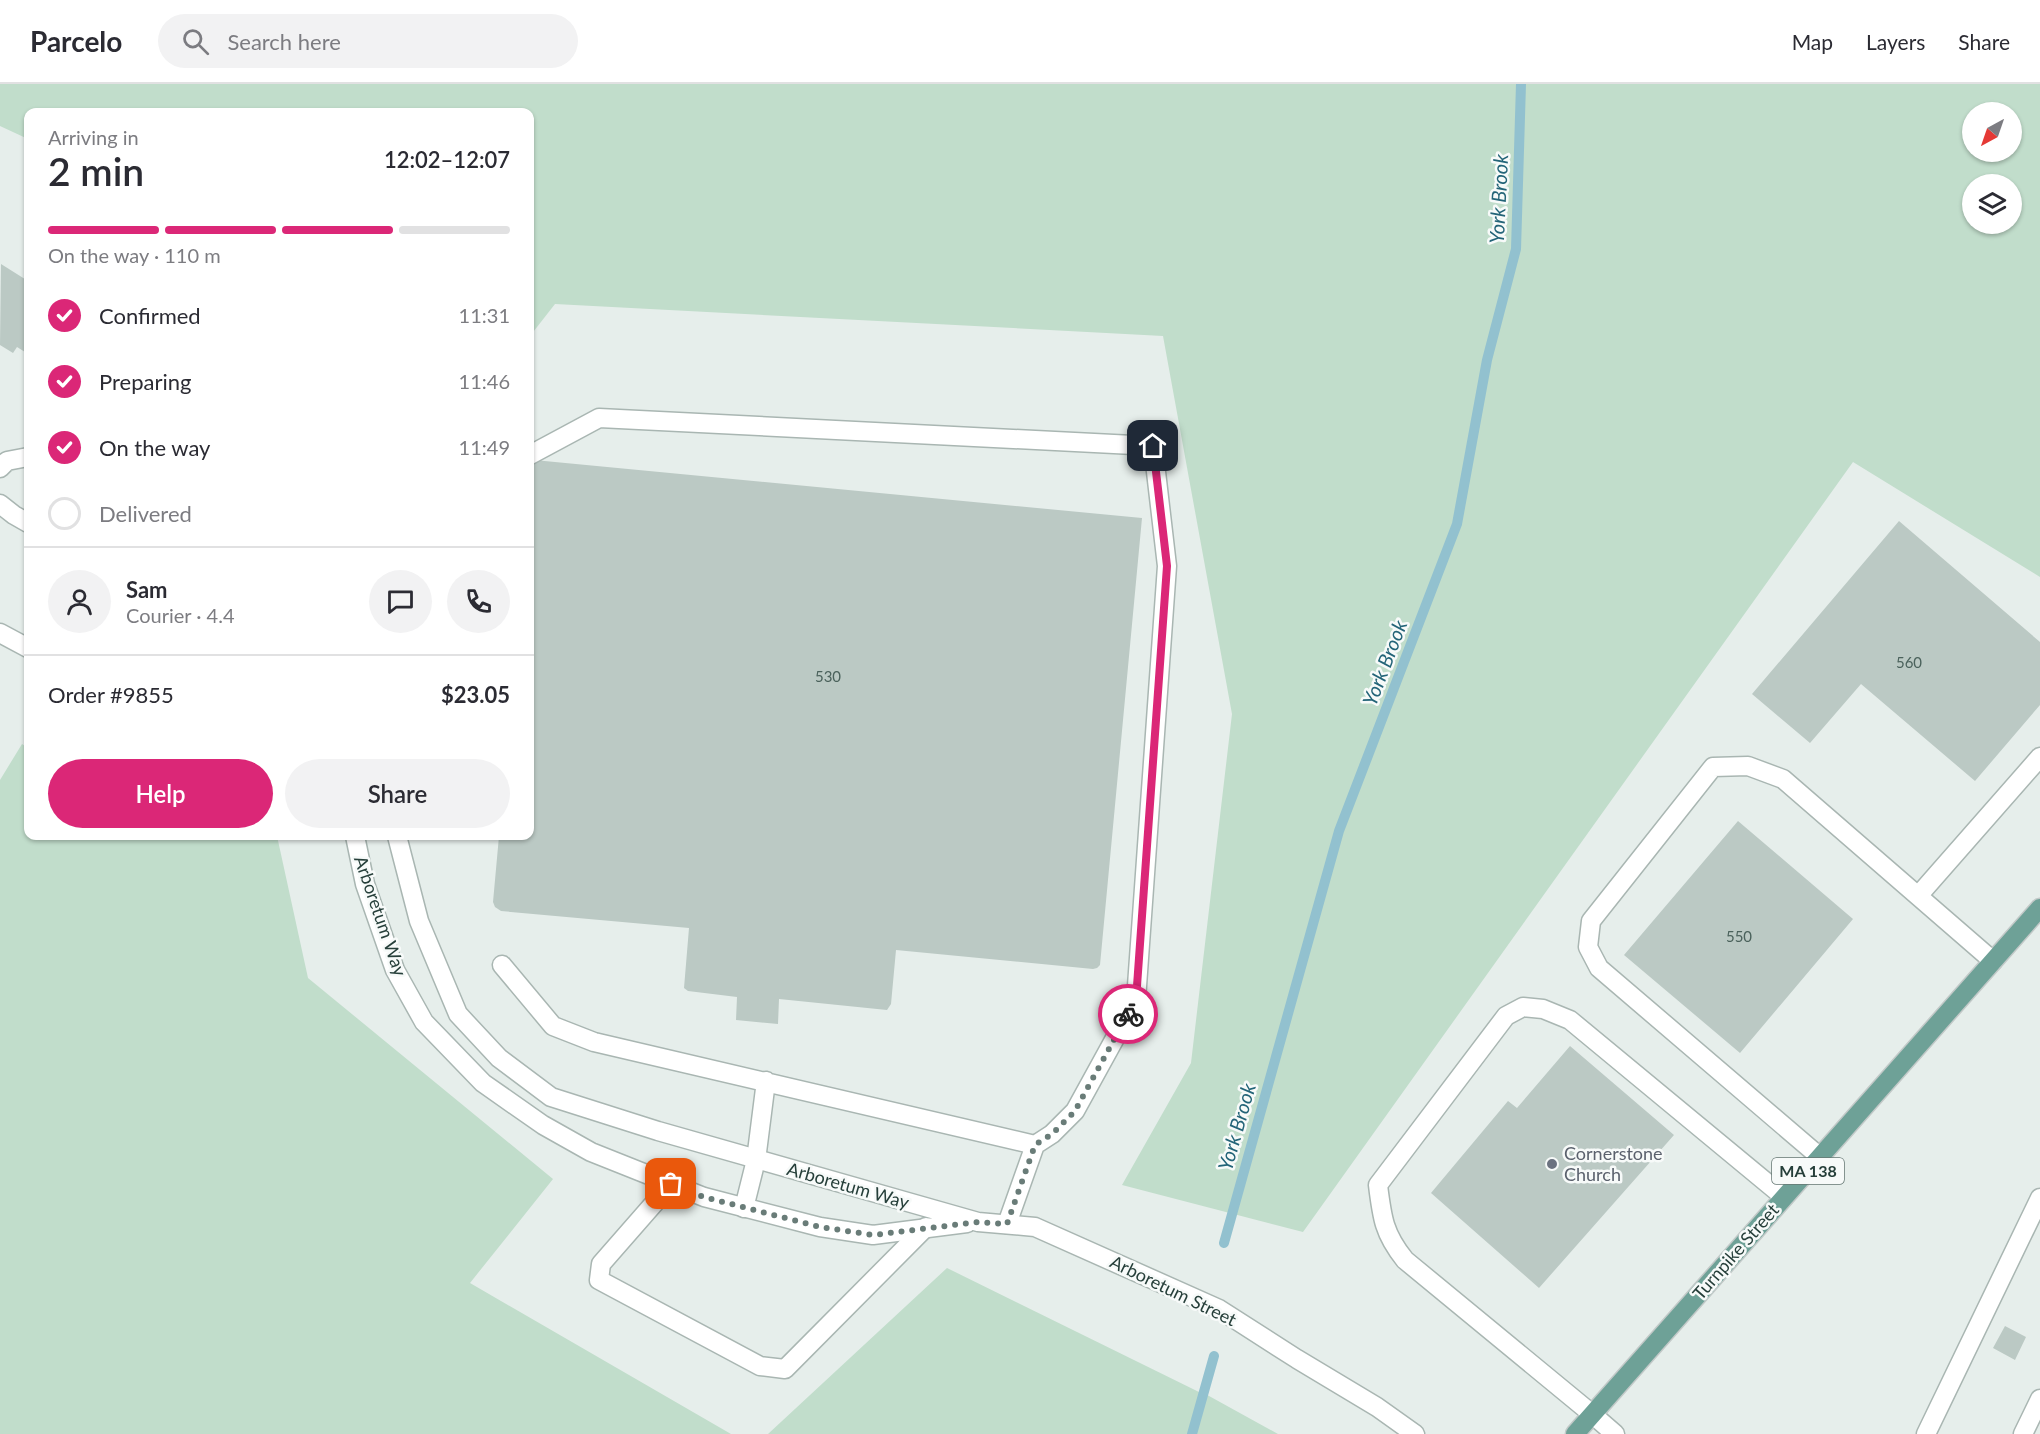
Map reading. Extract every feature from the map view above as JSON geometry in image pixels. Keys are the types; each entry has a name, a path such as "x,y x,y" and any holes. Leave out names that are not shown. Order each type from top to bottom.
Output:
{"main road":[{"name":"Turnpike Street","path":"1575,1434 2040,908"}],"street":[{"path":"534,453 599,418 1153,446 1167,566 1136,1000 1075,1111 1052,1134 1035,1145 1007,1224"},
{"path":"0,468 7,461 24,458"},
{"path":"0,504 24,521"},
{"path":"0,633 24,646"},
{"path":"1918,896 2040,757"},
{"path":"1820,1157 1599,968 1588,947 1591,921 1713,767 1748,766 1783,779 1993,961"},
{"name":"Arboretum Way","path":"356,840 365,884 395,970 424,1022 483,1083 543,1125 591,1152 704,1197 820,1227 873,1235 978,1222"},
{"name":"Arboretum Way","path":"398,840 418,921 458,1014 499,1058 551,1097 756,1160 978,1222"},
{"path":"502,965 553,1026 594,1042 1035,1145"},
{"path":"1616,1434 1405,1260 1391,1243 1382,1214 1378,1185 1506,1016 1523,1007 1543,1009 1570,1020 1784,1197"},
{"path":"744,1208 756,1160 766,1081"},
{"path":"671,1184 601,1264 599,1280 760,1366 785,1369 926,1227"},
{"path":"1926,1434 2040,1198"},
{"name":"Arboretum Street","path":"978,1222 1035,1227 1219,1309 1377,1407 1416,1434"},
{"path":"2023,1434 2040,1399"}],"green space":[{"path":"0,84 2040,84 2040,577 1853,462 1303,1232 1122,1185 1191,1063 1232,714 1163,336 555,304 534,331 534,108 24,108 24,137 0,126"},
{"path":"22,744 24,745 24,840 278,840 308,978 553,1179 470,1283 731,1434 0,1434 0,780"},
{"path":"947,1268 1200,1391 1278,1434 768,1434"}],"building":[{"path":"1,264 24,278 24,351 17,347 13,353 0,345"},
{"path":"534,460 1142,518 1100,965 1097,968 896,950 891,1004 887,1010 779,999 778,1024 736,1020 737,997 688,991 684,988 689,928 501,911 495,907 493,902 499,840 534,840"},
{"path":"1899,521 2040,642 2040,705 1975,781 1861,684 1810,743 1752,694"},
{"path":"1738,821 1853,919 1740,1053 1624,955"},
{"name":"Cornerstone Church","path":"1570,1046 1674,1135 1539,1288 1431,1193 1508,1101 1517,1108"},
{"path":"2005,1326 2026,1337 2015,1360 1993,1348"}],"waterway":[{"name":"York Brook","path":"1224,1243 1339,831 1457,524 1487,360 1516,249 1521,84"},
{"name":"York Brook","path":"1192,1434 1214,1356"}],"way so far":[{"path":"671,1184 704,1197 820,1227 873,1235 978,1222 1007,1224 1035,1145 1052,1134 1075,1111 1128,1014"}],"place":[{"name":"Cornerstone Church","path":"1552,1164"}],"route":[{"path":"1128,1014 1136,1000 1167,566 1153,446"}]}
